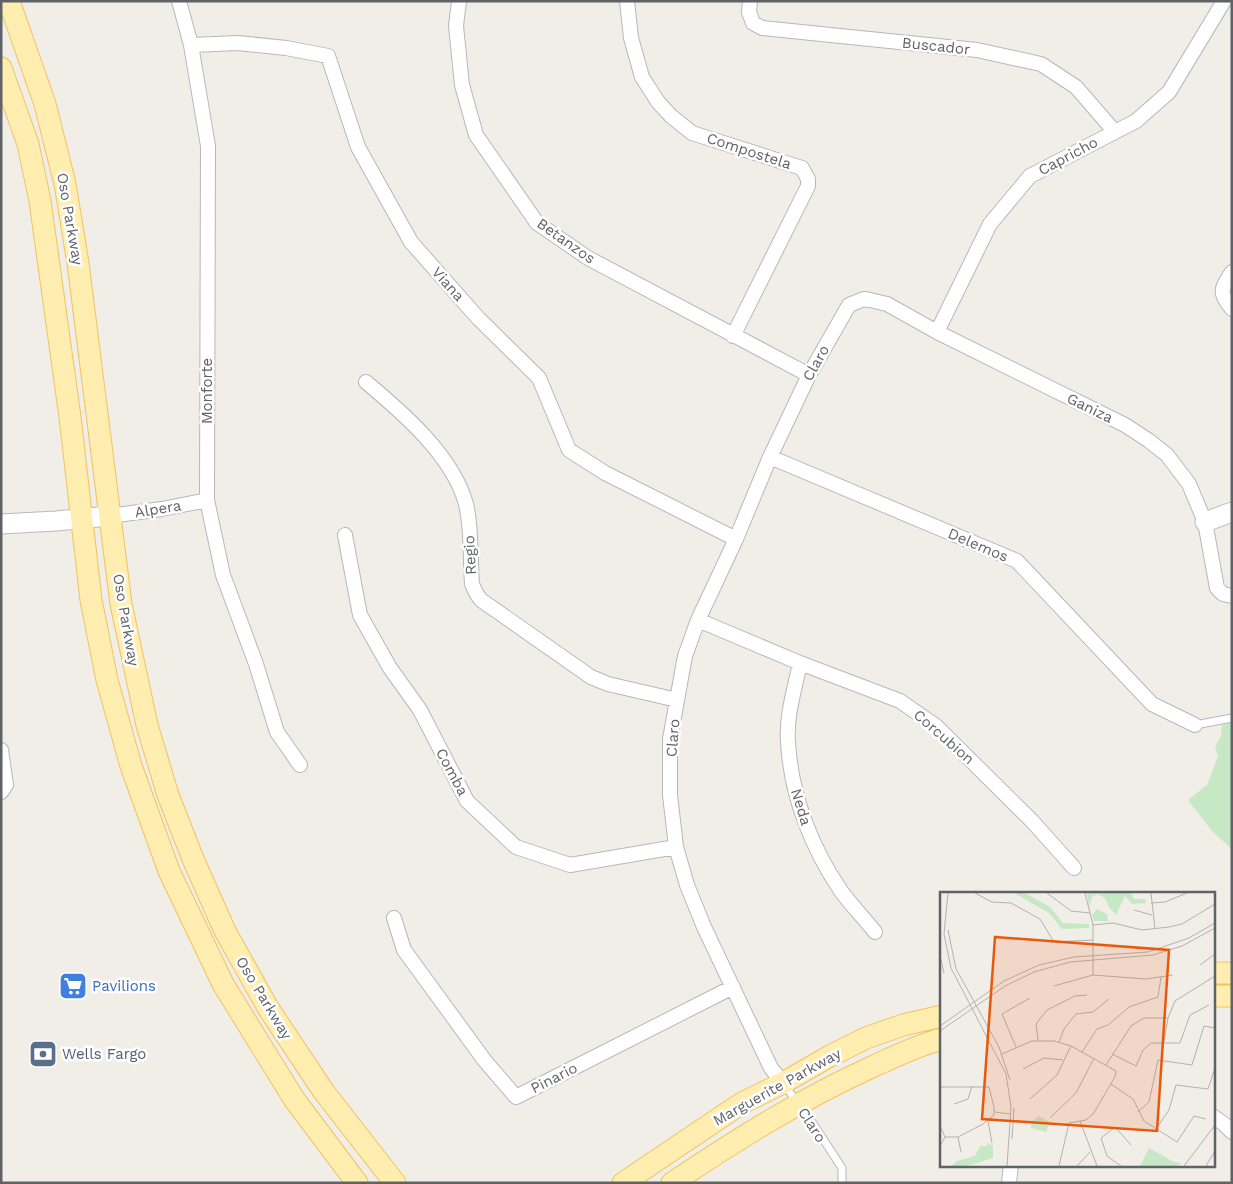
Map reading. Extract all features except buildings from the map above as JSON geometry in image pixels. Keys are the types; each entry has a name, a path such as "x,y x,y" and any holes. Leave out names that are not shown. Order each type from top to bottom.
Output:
{"main road":[{"name":"Oso Parkway","path":"9,1 47,110 60,159 78,263 121,604 147,725 168,796 225,931 268,1008 324,1092 395,1183"},
{"name":"Oso Parkway","path":"1,68 28,144 40,201 69,408 91,600 106,680 131,766 169,871 222,984 294,1099 357,1183"},
{"path":"1216,972 1232,973"},
{"path":"1216,996 1232,996"},
{"name":"Marguerite Parkway","path":"623,1183 742,1103 783,1083 830,1056 866,1038 903,1025 940,1016"},
{"name":"Marguerite Parkway","path":"672,1183 722,1149 844,1079 922,1044 940,1040"}],"street":[{"name":"Monforte","path":"179,1 191,44 208,146 207,500 223,575 256,664 277,732 300,765"},
{"name":"Betanzos","path":"459,1 456,26 462,85 476,135 537,223 588,258 809,376"},
{"name":"Compostela","path":"627,1 631,38 642,77 658,102 671,116 692,133 802,168 808,178 808,186 733,336"},
{"name":"Buscador","path":"750,1 749,12 752,24 762,28 977,50 1040,64 1076,87 1114,132"},
{"name":"Capricho","path":"937,332 990,224 1030,176 1136,121 1169,92 1219,3"},
{"name":"Viana","path":"191,44 238,43 286,48 328,56 358,147 411,242 478,318 539,378 569,450 604,473 736,539"},
{"path":"1232,272 1222,286 1223,296 1232,309"},
{"name":"Claro","path":"783,1083 771,1068 687,885 676,847 670,795 670,749 685,656 698,620 736,539 770,457 809,376 848,305 864,300"},
{"name":"Ganiza","path":"864,300 887,304 937,332 1125,425 1167,455 1189,484 1205,522 1217,588 1224,594 1232,596"},
{"name":"Regio","path":"366,382 391,402 442,456 459,484 466,504 472,584 481,600 591,676 608,684 677,700"},
{"name":"Delemos","path":"770,457 1017,561 1152,704 1195,724"},
{"name":"Alpera","path":"109,516 162,509 207,500"},
{"path":"1205,522 1232,512"},
{"path":"1,524 81,520 109,516"},
{"name":"Comba","path":"345,535 360,615 390,668 420,710 468,801 474,807 516,846 570,865 676,847"},
{"name":"Corcubion","path":"698,620 800,663 900,700 936,726 1032,821 1074,868"},
{"name":"Neda","path":"800,663 790,710 788,741 796,796 814,846 841,891 875,932"},
{"path":"1,750 6,785 1,792"},
{"name":"Pinario","path":"394,918 404,950 485,1061 516,1097 733,987"},
{"path":"1216,1118 1232,1132"},
{"path":"1009,1183 1011,1166"}],"lane":[{"path":"1195,724 1232,718"},
{"name":"Claro","path":"783,1083 842,1168 842,1183"}],"green space":[{"path":"1232,722 1232,849 1212,831 1188,800 1207,785 1218,756 1215,747 1221,736 1222,725"}],"place":[{"name":"Pavilions","path":"73,986"},
{"name":"Wells Fargo","path":"43,1054"}]}
